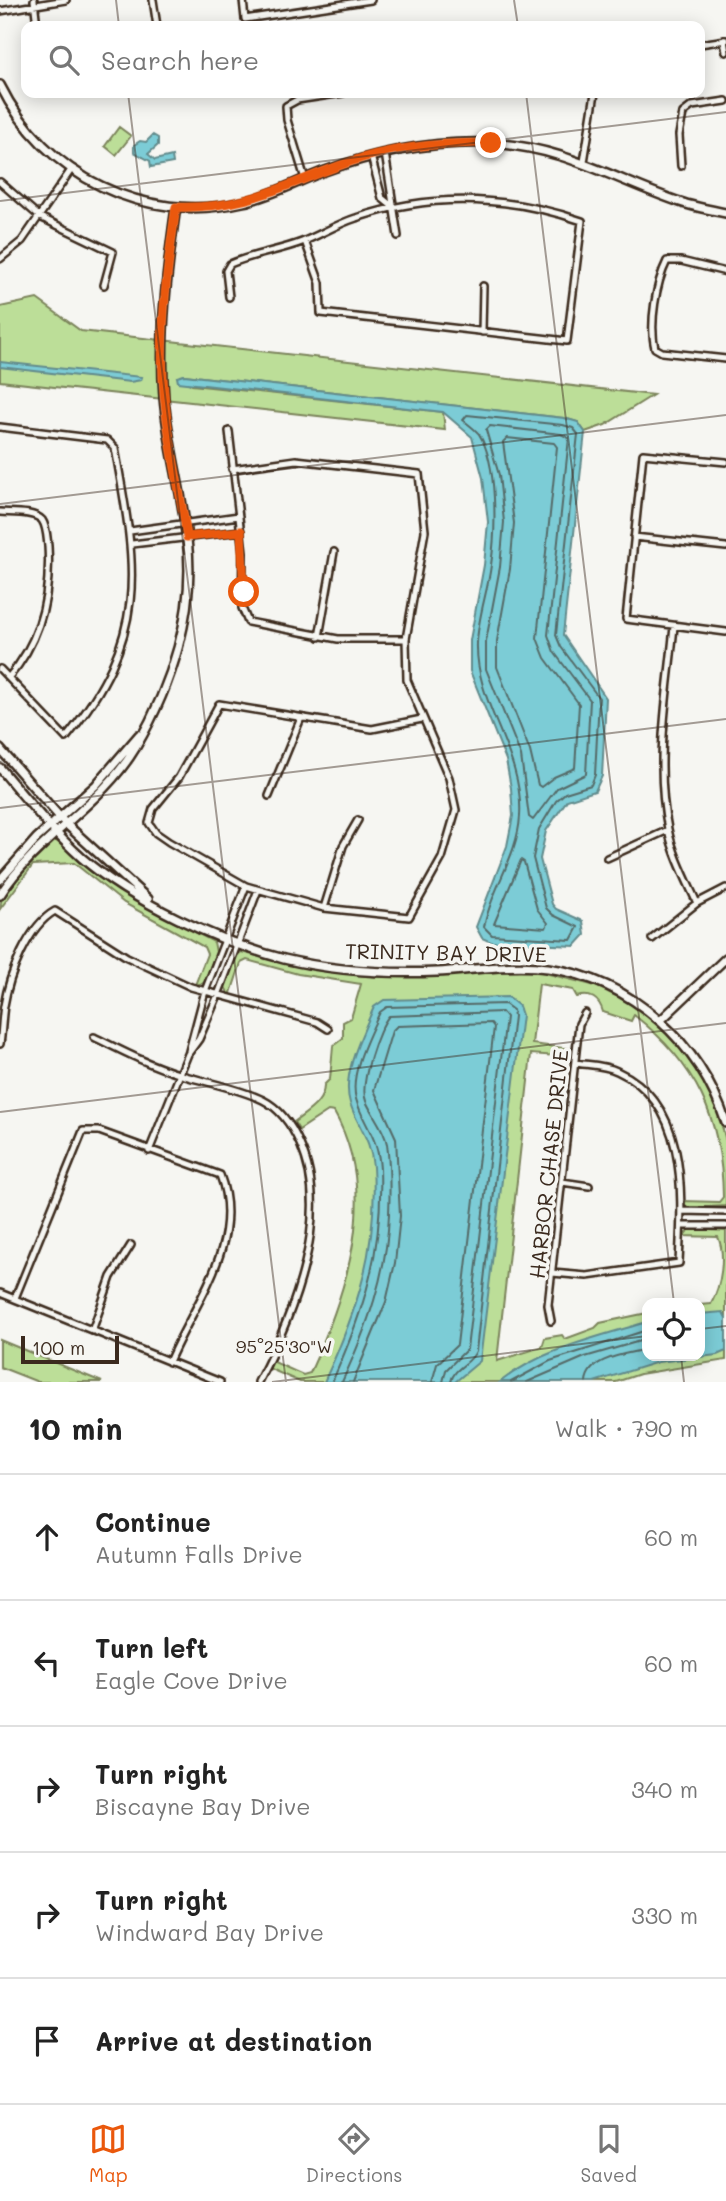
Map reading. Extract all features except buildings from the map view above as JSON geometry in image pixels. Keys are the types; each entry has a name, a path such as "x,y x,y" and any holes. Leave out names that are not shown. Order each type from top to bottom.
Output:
{"street":[{"path":"0,11 34,3 66,0"},
{"path":"153,0 156,21"},
{"path":"243,0 245,19 338,2 371,0"},
{"path":"34,3 36,21"},
{"path":"705,43 725,40 726,52"},
{"path":"0,85 16,115 34,137 71,170 116,193 176,207 210,207 243,202 385,153 440,143 491,143 584,162 681,203 726,213"},
{"path":"305,179 287,120 286,106 297,100 310,98"},
{"path":"584,162 594,98"},
{"path":"681,166 679,135 683,113 692,106 726,101"},
{"path":"385,153 398,236"},
{"path":"371,156 382,198 393,207"},
{"path":"0,259 22,241 71,170"},
{"path":"0,182 40,217 113,252 104,285"},
{"path":"229,298 226,271 230,264 305,241 354,219 412,202 463,198 519,202 582,220 567,341 321,313 320,283 305,241"},
{"path":"0,880 62,820 113,778 145,729 166,685 181,637 190,582 187,537 167,422 163,377 164,318 176,207"},
{"path":"726,272 681,261 667,261 652,337 655,348 662,352 726,359"},
{"path":"482,332 483,286"},
{"path":"0,427 107,440 115,448 132,544 133,584 120,646 95,702 66,738 0,669"},
{"path":"229,431 241,531 242,608 245,618 254,624 319,637 360,641 406,639"},
{"path":"726,462 643,454 626,619 726,632"},
{"path":"232,469 296,460 419,474 425,531 406,639 407,680 449,778 456,810 442,858 409,917 324,908 258,890 246,886 156,833 149,823 153,809 179,777 219,704 372,729 422,719"},
{"path":"0,512 36,516 44,524 47,534 48,595 34,638 9,677"},
{"path":"130,531 239,516"},
{"path":"132,544 241,531"},
{"path":"635,537 726,547"},
{"path":"319,637 334,551"},
{"path":"674,626 662,737 662,788 668,830 696,904"},
{"path":"269,796 300,718"},
{"name":"TRINITY BAY DRIVE","path":"0,748 62,820 151,902"},
{"name":"TRINITY BAY DRIVE","path":"0,768 53,829 126,892 237,944 317,966 375,972 548,968 608,987 661,1020 705,1074 726,1123"},
{"path":"324,908 343,846 358,820"},
{"path":"0,895 24,861 53,829"},
{"path":"607,858 668,830"},
{"path":"149,1151 188,1054 205,990 246,886"},
{"path":"652,939 696,904 726,888"},
{"path":"188,1054 199,1039 218,995 258,890"},
{"path":"0,1044 4,1004 12,978 43,918 55,911 127,957 218,995 317,1022 327,1029"},
{"path":"661,1020 726,958"},
{"name":"HARBOR CHASE DRIVE","path":"551,1321 548,1305 579,1024 585,1013"},
{"path":"94,1037 180,1075 264,1101 291,1123 311,1169 313,1199 310,1234 294,1300 258,1382"},
{"path":"552,1273 587,1276 679,1263 681,1169 667,1123 649,1091 616,1070 575,1063"},
{"path":"15,1298 83,1131 99,1131 220,1175 226,1189 227,1213 213,1278 169,1362"},
{"path":"562,1182 589,1186"},
{"path":"682,1211 726,1212"},
{"path":"681,1226 726,1226"},
{"path":"92,1331 111,1277 131,1245"},
{"path":"0,1293 220,1382"}],"green space":[{"path":"119,127 131,136 116,155 105,146"},
{"path":"37,299 81,331 653,395 605,425 585,432 578,422 564,418 185,375 178,377 192,385 443,412 445,430 0,381 0,307"},
{"path":"55,840 118,891 214,942 216,952 204,983 195,985 207,954 204,947 124,903 74,863 33,865 0,909 1,899 11,881 50,841"},
{"path":"241,952 309,969 365,976 537,971 596,986 647,1014 669,1034 703,1079 716,1104 726,1141 726,1206 689,1208 684,1204 684,1201 719,1202 723,1197 717,1142 711,1118 689,1073 674,1053 634,1015 631,1021 603,1012 593,998 577,997 573,990 539,984 532,1044 572,1049 570,1057 531,1054 497,1361 542,1347 545,1338 562,1335 565,1339 595,1328 600,1323 642,1314 642,1361 705,1361 705,1305 711,1304 720,1280 722,1253 718,1237 683,1236 690,1229 726,1231 726,1360 640,1374 616,1382 300,1382 268,1368 272,1361 303,1375 310,1373 336,1310 346,1277 357,1210 355,1176 348,1143 334,1112 328,1111 299,1130 294,1122 318,1102 324,1085 330,1079 333,1046 343,1038 343,1022 351,1018 361,984 298,974 247,960 241,963 230,996 225,987 235,958"},
{"path":"0,1340 102,1382 38,1382 0,1367"}],"water":[{"path":"153,135 158,138 158,145 148,154 155,160 172,156 173,163 151,167 150,161 134,152 134,145 140,141 146,142"},
{"path":"0,362 142,377 141,380 130,382 0,367"},
{"path":"184,375 564,418 578,422 585,432 563,635 606,698 602,776 595,791 567,800 546,831 540,859 552,904 556,909 583,921 585,935 575,946 491,942 482,938 476,927 507,846 513,816 506,760 470,671 470,640 484,565 488,522 483,478 472,437 443,412 178,382 177,377"},
{"path":"508,997 519,1006 522,1015 480,1361 455,1382 324,1382 356,1303 369,1251 374,1196 372,1157 350,1103 348,1079 354,1054 374,1007 384,1000"},
{"path":"723,1312 726,1318 726,1351 717,1355 705,1356 705,1314"},
{"path":"642,1323 642,1361 666,1361 594,1382 500,1382 552,1352"}],"route":[{"path":"244,592 241,531 187,537 164,402 162,360 176,207 200,208 243,202 266,196 361,159 413,147 440,143 491,143"}]}
